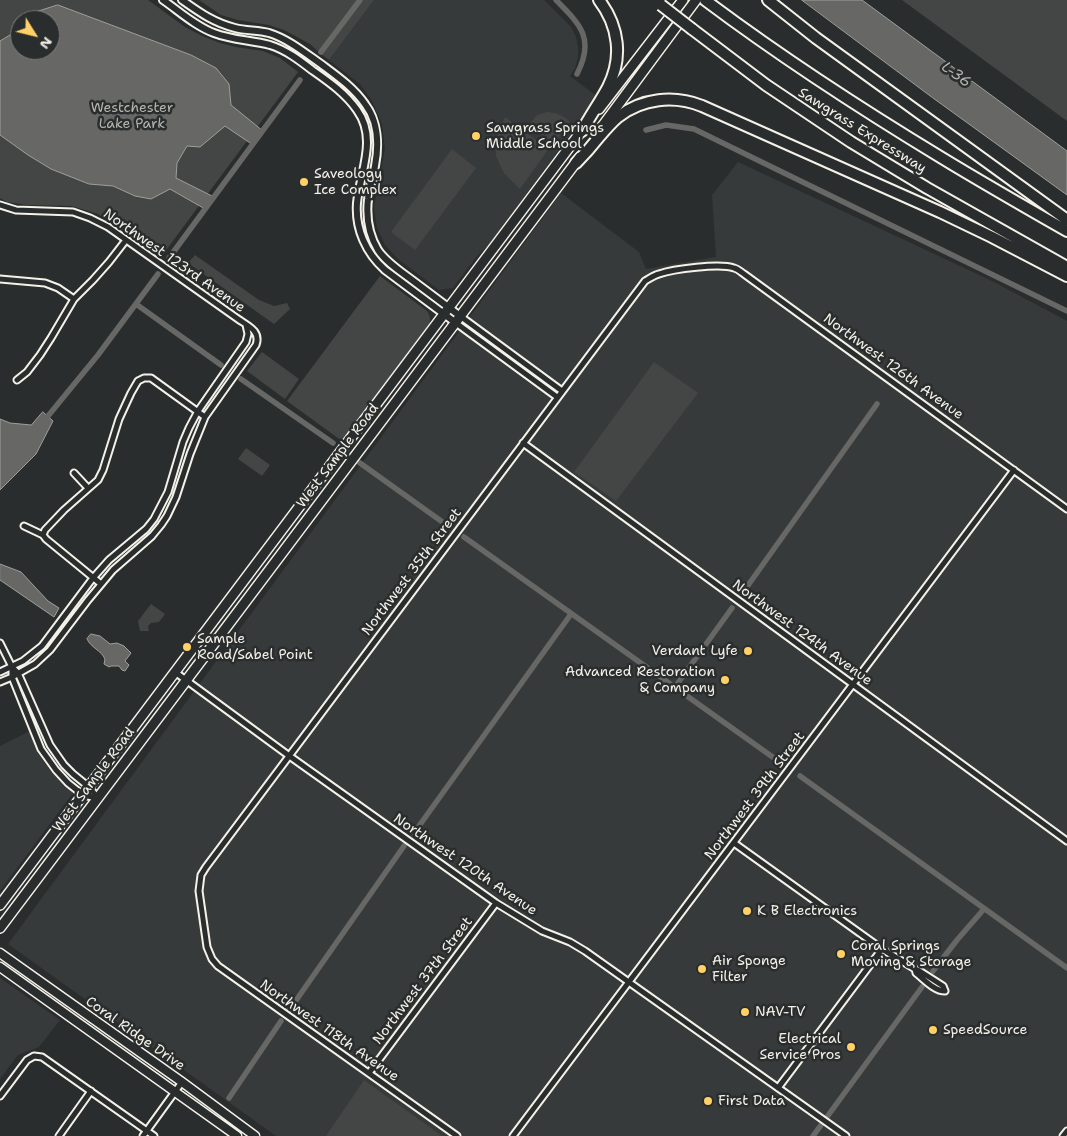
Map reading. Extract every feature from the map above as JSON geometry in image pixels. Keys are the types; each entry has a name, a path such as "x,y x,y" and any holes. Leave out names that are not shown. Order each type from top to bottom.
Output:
{"highway":[{"path":"582,131 608,87 617,63 617,43 614,30 607,11 599,0"},
{"path":"768,0 816,38 1067,220"},
{"name":"Sawgrass Expressway","path":"708,2 869,113 1067,231"},
{"name":"Sawgrass Expressway","path":"657,3 766,85 851,142 1067,268"},
{"path":"576,163 614,120 629,110 647,102 660,100 672,99 691,102 926,206 992,237 1067,276"}],"main road":[{"name":"West Sample Road","path":"0,905 682,0"},
{"name":"West Sample Road","path":"0,928 576,163 696,0"},
{"name":"Coral Ridge Drive","path":"0,953 255,1136"},
{"name":"Coral Ridge Drive","path":"0,967 237,1136"}],"street":[{"path":"163,0 194,23 212,33 232,39 270,45 280,50 337,88 358,111 363,120 368,142 366,162 357,202 357,216 365,246 377,263 385,270 447,311"},
{"path":"182,0 203,16 218,23 235,28 268,33 286,40 301,49 352,88 366,105 376,128 377,157 368,198 367,219 378,249 390,263 447,311 558,397"},
{"path":"280,50 286,40"},
{"path":"358,111 366,105"},
{"name":"Northwest 123rd Avenue","path":"0,204 16,210 73,212 108,226 246,325"},
{"path":"17,380 27,372 52,338 74,299 110,262 126,240"},
{"name":"Northwest 126th Avenue","path":"697,268 723,266 734,268 744,274 1067,509"},
{"name":"Northwest 35th Street","path":"205,932 199,891 201,875 288,756 645,281 659,274 697,268"},
{"path":"0,279 45,283 58,288 74,299"},
{"path":"458,320 562,391"},
{"path":"0,672 32,655 42,646 108,560 146,529 154,519 168,492 183,442 198,412 246,342 248,334 246,325"},
{"path":"0,682 35,664 50,650 113,570 152,536 161,525 176,497 205,417 256,345 258,340 257,334 246,325"},
{"path":"42,535 52,523 98,480 119,419 138,381 144,378 151,378 205,417"},
{"name":"Northwest 124th Avenue","path":"523,443 1067,841"},
{"name":"Northwest 39th Street","path":"514,1136 1014,470"},
{"path":"74,473 88,488"},
{"path":"154,519 161,525"},
{"path":"24,526 42,535 101,584"},
{"path":"0,643 12,667 18,674 50,745 64,765 89,787 98,798"},
{"path":"12,667 12,677 41,749 68,783 83,795 98,798"},
{"name":"Northwest 120th Avenue","path":"175,672 288,756 496,903 542,931 570,942 586,951 846,1136"},
{"path":"734,843 914,970 935,988 945,991 943,986 918,970 914,970"},
{"name":"Northwest 37th Street","path":"369,1073 496,903"},
{"name":"Northwest 118th Avenue","path":"205,932 207,947 218,966 457,1136"},
{"path":"778,1088 882,949"},
{"path":"0,1096 27,1060 34,1056 42,1057 91,1091 145,1134 154,1136"},
{"path":"145,1134 182,1082"},
{"path":"59,1136 91,1091"},
{"path":"1063,1136 1067,1131"}],"shaded area":[{"name":"Sawgrass Springs Middle School","path":"374,0 544,0 571,27 576,37 578,57 575,68 570,76 598,97 491,242 477,256 453,288 439,290 398,259 385,245 377,228 374,207 385,149 382,124 372,101 360,84 329,60"},
{"path":"738,162 992,281 1067,321 1067,1136 276,1136 8,944 561,193 639,252 646,269 716,257 712,195"},
{"path":"30,731 41,757 52,773 73,793 0,891 0,746"},
{"path":"0,978 60,1020 39,1047 18,1055 0,1079"}],"green space":[{"name":"Westchester Lake Park","path":"0,0 148,0 185,27 202,36 236,47 263,51 280,58 298,72 161,257 98,214 72,206 27,205 7,202 0,198"},
{"path":"199,0 374,0 329,60 310,44 284,30 221,15"},
{"path":"902,0 1067,0 1067,121"},
{"path":"547,112 559,115 570,122 553,144 529,125 537,115"},
{"path":"505,117 547,148 547,151 520,189 504,173 496,156 495,140"},
{"path":"452,149 476,168 415,250 391,232"},
{"path":"195,255 259,300 274,306 287,303 290,309 274,324 188,263"},
{"path":"380,276 427,311 430,323 342,441 287,401"},
{"path":"262,352 299,379 285,399 247,371"},
{"path":"654,362 698,393 616,501 574,472"},
{"path":"246,448 270,465 262,476 238,459"},
{"path":"151,604 165,614 159,622 151,623 148,626 149,631 140,631 138,621"},
{"path":"364,1080 442,1136 326,1136"}],"water":[{"name":"L-36","path":"802,0 862,0 1067,151 1067,195 933,98"},
{"path":"58,5 191,55 216,68 229,84 231,105 263,131 253,145 225,126 200,147 187,146 177,163 176,178 214,197 205,209 170,189 151,199 135,196 113,186 89,184 51,169 0,135 0,41 10,35 10,60 60,60 60,10 42,10"},
{"path":"43,412 53,421 36,454 0,490 0,419 10,423 31,425"},
{"path":"0,564 21,572 48,601 59,608 54,617 0,580"},
{"path":"91,634 100,636 110,644 117,643 124,646 131,653 125,661 129,665 125,671 119,666 109,667 104,664 105,659 101,653 87,639"}],"waterway":[{"path":"321,52 360,0"},
{"path":"556,0 572,17 583,33 585,51 577,74"},
{"path":"169,258 300,80"},
{"path":"646,130 666,125 694,129 1067,311"},
{"path":"48,416 98,355 158,274"},
{"path":"136,304 221,365"},
{"path":"241,379 333,443"},
{"path":"744,591 877,404"},
{"path":"360,463 448,526"},
{"path":"464,537 781,763"},
{"path":"675,687 732,608"},
{"path":"414,833 571,614"},
{"path":"800,776 1067,968"},
{"path":"290,1009 404,846"},
{"path":"933,971 984,909"},
{"path":"813,1136 922,987"},
{"path":"229,1098 281,1021"}],"place":[{"name":"Sawgrass Springs Middle School","path":"476,136"},
{"name":"Saveology Ice Complex","path":"304,182"},
{"name":"Sample Road/Sabel Point","path":"187,647"},
{"name":"Verdant Lyfe","path":"748,651"},
{"name":"Advanced Restoration & Company","path":"725,680"},
{"name":"K B Electronics","path":"747,911"},
{"name":"Coral Springs Moving & Storage","path":"841,954"},
{"name":"Air Sponge Filter","path":"702,969"},
{"name":"NAV-TV","path":"745,1012"},
{"name":"SpeedSource","path":"933,1030"},
{"name":"Electrical Service Pros","path":"851,1047"},
{"name":"First Data","path":"708,1101"}]}
